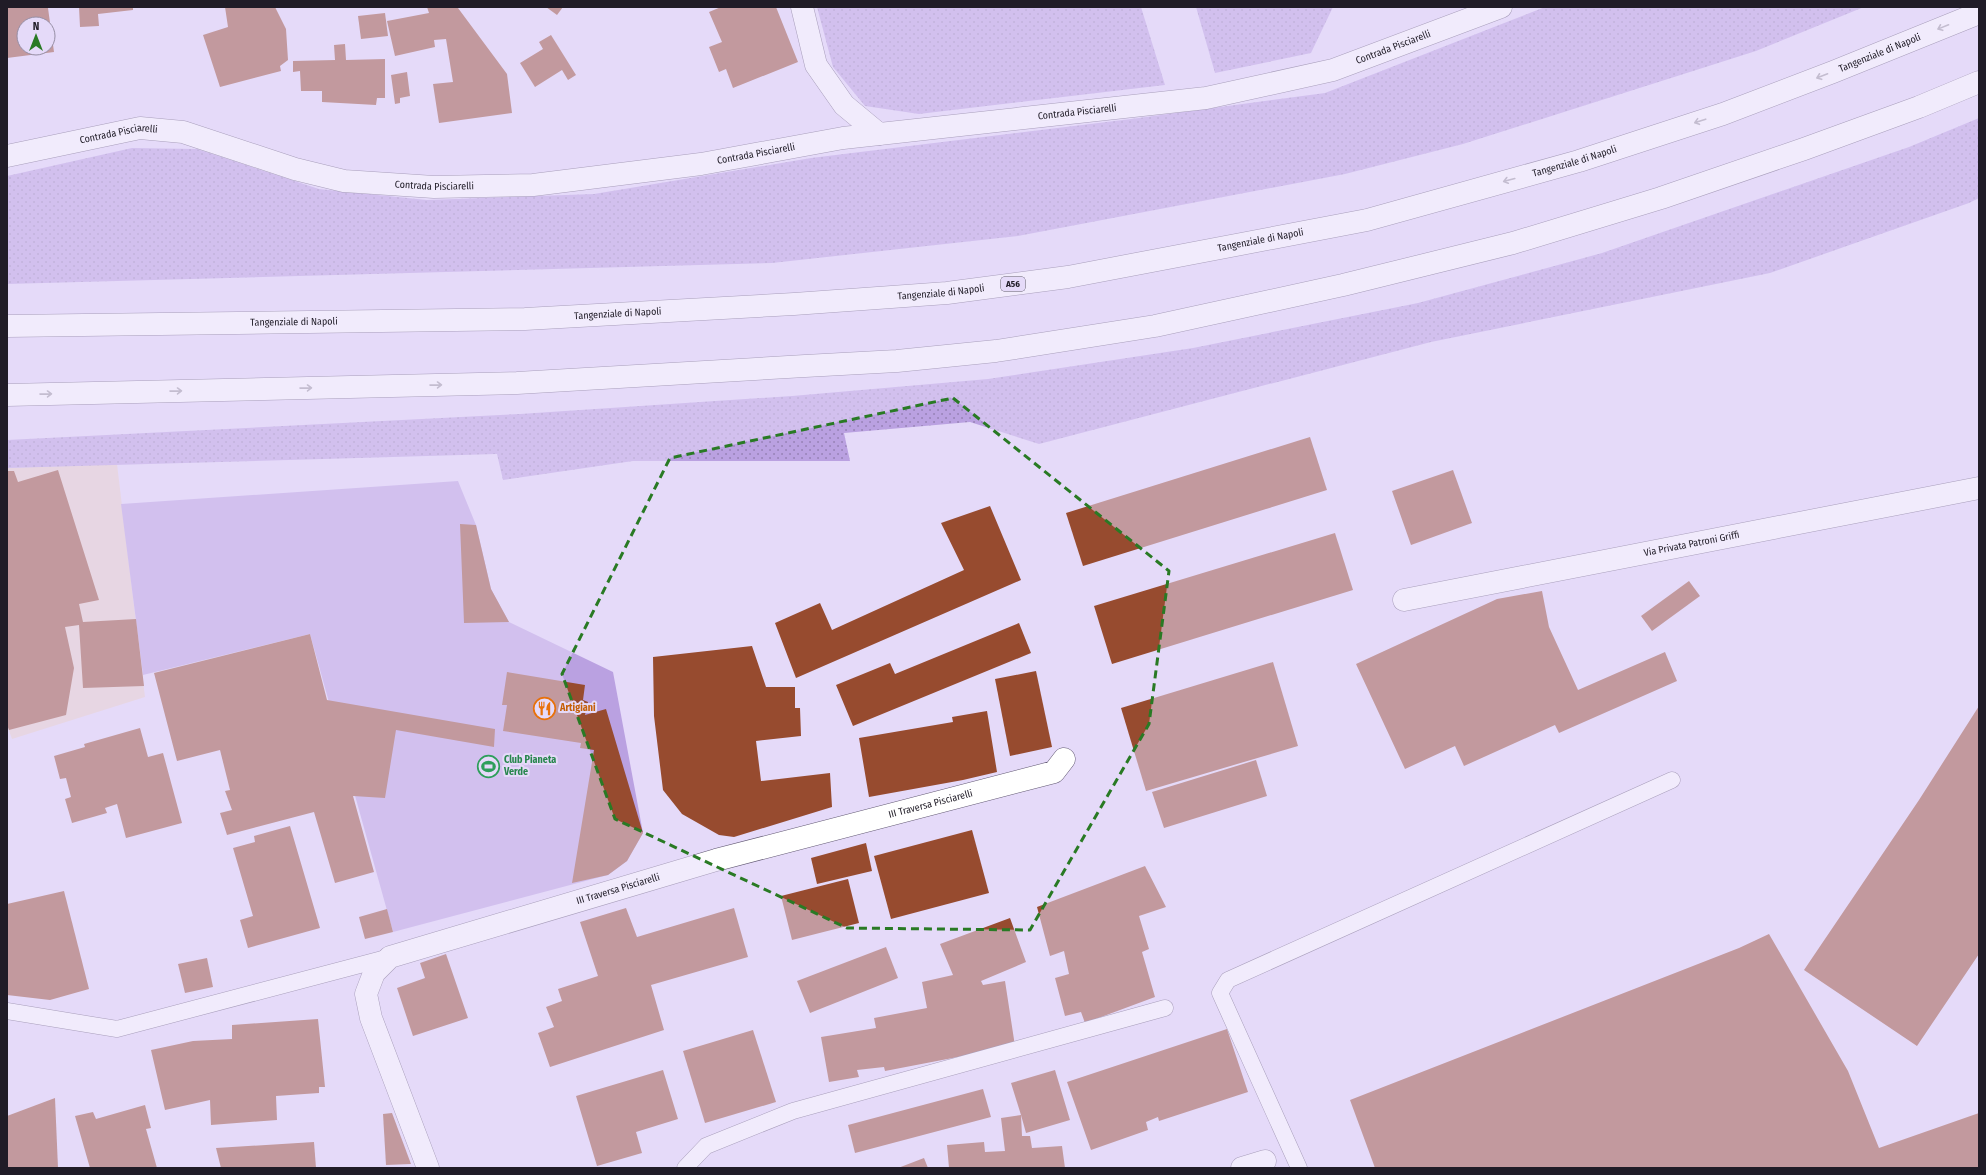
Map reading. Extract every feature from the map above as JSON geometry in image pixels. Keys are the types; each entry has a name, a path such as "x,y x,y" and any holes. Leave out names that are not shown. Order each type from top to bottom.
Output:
{"main road":[{"path":"802,7 816,65 844,105 879,134"},
{"name":"Contrada Pisciarelli","path":"7,156 140,128 183,132 295,169 344,181 434,187 532,185 701,164 843,138 1206,98 1333,70 1501,7"},
{"name":"Tangenziale di Napoli","path":"7,326 525,319 786,304 939,293 1068,277 1367,220 1579,161 1730,111 1833,72 1979,13"},
{"path":"7,395 517,383 897,360 996,351 1155,326 1344,285 1513,243 1661,198 1804,150 1919,107 1979,82"},
{"name":"Via Privata Patroni Griffi","path":"1404,600 1979,488"},
{"name":"III Traversa Pisciarelli","path":"428,1168 371,1018 366,994 374,973 390,957 716,860 1054,772 1064,759"},
{"path":"1242,1168 1265,1161"}],"lane":[{"path":"1299,1168 1220,993 1228,980 1672,780"},
{"path":"7,1012 116,1028 390,957"},
{"path":"685,1168 706,1146 793,1111 1165,1008"}],"highlighted area":[{"path":"953,398 1169,571 1149,724 1030,930 847,928 615,819 562,674 670,458"}],"shaded area":[{"path":"817,7 1141,7 1165,85 919,114 865,106 833,67"},
{"path":"1196,7 1333,7 1311,53 1215,73"},
{"path":"1545,7 1864,7 1756,51 1463,144 1345,174 1018,236 772,263 7,284 7,176 132,148 197,149 319,189 427,200 594,194 811,158 1131,119 1325,93"},
{"path":"1979,118 1979,198 1969,203 1770,273 1431,342 1039,444 970,422 844,433 850,461 633,461 503,480 497,454 7,468 7,440 520,414 792,396 988,379 1193,348 1418,303 1602,253 1909,147"},
{"path":"117,464 145,697 12,739 7,725 7,468"},
{"name":"Club Pianeta Verde","path":"458,481 476,525 491,589 509,622 613,672 643,833 627,861 608,875 393,932 310,634 143,675 121,504"}],"building":[{"path":"7,7 48,8 49,16 16,16 16,56 23,56 7,58"},
{"path":"79,7 133,7 133,10 98,14 99,26 80,27"},
{"path":"225,7 275,7 286,29 288,60 280,66 281,71 220,87 203,35 228,27"},
{"path":"427,7 458,8 507,74 512,113 439,123 433,84 453,82 446,39 434,40 435,47 395,56 387,21 429,13"},
{"path":"546,7 563,7 557,15"},
{"path":"721,7 776,7 798,62 733,88 726,69 719,72 709,47 722,42 709,12"},
{"path":"385,13 388,36 361,39 358,16"},
{"path":"551,35 576,75 568,80 562,70 535,87 520,63 543,49 539,42"},
{"path":"345,44 346,60 385,59 385,98 377,98 376,105 322,102 322,91 301,91 300,71 293,72 293,61 335,60 334,45"},
{"path":"407,72 410,96 400,98 400,103 395,104 391,75"},
{"path":"1310,437 1327,490 1083,566 1066,513"},
{"path":"58,470 99,600 79,604 83,622 136,619 144,686 83,688 79,625 65,627 74,668 66,715 9,730 7,725 7,471 14,471 18,482"},
{"path":"1453,470 1472,523 1411,545 1392,491"},
{"path":"990,506 1021,580 796,678 775,623 820,603 832,630 964,570 941,523"},
{"path":"460,524 476,525 491,589 509,622 464,623"},
{"path":"1335,533 1353,590 1112,664 1094,606"},
{"path":"1689,581 1700,596 1652,631 1641,616"},
{"path":"1542,591 1549,627 1578,690 1665,652 1677,681 1559,733 1555,725 1464,766 1455,746 1405,769 1356,664 1497,599"},
{"path":"1019,623 1031,653 853,726 836,685 890,663 895,674"},
{"path":"310,634 327,700 495,729 494,747 396,730 385,798 353,796 374,872 335,883 314,812 227,835 220,813 232,810 225,791 230,790 220,750 177,761 154,673"},
{"path":"752,646 766,687 795,687 795,708 800,708 801,736 756,741 761,781 830,773 832,807 734,837 719,835 682,814 663,790 654,716 653,657"},
{"path":"1273,662 1298,746 1146,791 1121,708"},
{"path":"1036,671 1052,747 1010,756 995,679"},
{"path":"507,672 585,685 583,700 588,702 585,715 606,709 643,833 627,861 608,875 572,883 594,750 580,748 581,743 503,731 507,705 502,705"},
{"path":"1979,706 1979,954 1917,1046 1804,970 1919,800"},
{"path":"987,711 997,772 963,780 869,797 859,738 953,722 952,717"},
{"path":"140,728 148,757 163,753 182,823 126,838 117,804 105,808 107,813 72,823 65,799 71,797 66,778 60,779 54,756 85,747 84,744"},
{"path":"1256,760 1267,796 1164,828 1152,792"},
{"path":"290,826 320,928 248,948 240,920 253,916 233,848 255,842 254,836"},
{"path":"972,830 989,893 891,919 874,856"},
{"path":"866,843 872,871 817,884 811,858"},
{"path":"1145,866 1166,907 1139,916 1149,949 1142,952 1155,997 1085,1023 1081,1012 1065,1016 1055,978 1069,974 1064,951 1050,956 1037,907"},
{"path":"848,879 859,923 792,940 781,896"},
{"path":"64,891 89,989 50,1000 7,995 7,904"},
{"path":"626,908 637,937 734,908 748,957 651,985 664,1030 550,1067 538,1033 554,1027 546,1007 562,1001 558,989 598,976 580,922"},
{"path":"387,909 393,932 365,939 359,917"},
{"path":"1010,918 1026,962 981,981 983,985 1005,981 1015,1046 885,1071 884,1067 857,1070 859,1077 829,1082 821,1037 876,1028 874,1018 927,1008 922,982 953,975 940,944"},
{"path":"1769,934 1848,1071 1879,1148 1979,1113 1979,1168 1375,1168 1350,1100 1739,948"},
{"path":"886,947 898,978 810,1013 797,981"},
{"path":"446,954 468,1018 413,1036 397,988 425,978 420,963"},
{"path":"207,958 213,987 185,993 178,964"},
{"path":"318,1019 325,1087 319,1087 319,1093 276,1096 277,1120 211,1125 210,1100 165,1110 151,1050 193,1041 232,1039 232,1025"},
{"path":"1227,1029 1248,1092 1159,1121 1158,1117 1146,1122 1148,1130 1091,1150 1067,1082"},
{"path":"753,1030 776,1102 705,1123 683,1051"},
{"path":"663,1070 678,1119 636,1132 642,1153 597,1166 576,1096"},
{"path":"1055,1070 1070,1120 1026,1133 1011,1083"},
{"path":"983,1089 991,1117 855,1153 848,1125"},
{"path":"55,1098 58,1168 7,1168 7,1116"},
{"path":"145,1105 151,1128 146,1129 157,1168 90,1168 75,1116 93,1112 96,1119"},
{"path":"392,1113 411,1164 386,1165 383,1114"},
{"path":"1021,1115 1022,1136 1030,1136 1032,1148 1062,1146 1065,1168 949,1168 947,1145 984,1142 985,1152 1005,1151 1001,1118"},
{"path":"314,1142 316,1168 221,1168 216,1148"},
{"path":"924,1158 928,1168 898,1168"}],"place":[{"name":"Artigiani","path":"544,708"},
{"name":"Club Pianeta Verde","path":"488,766"}]}
